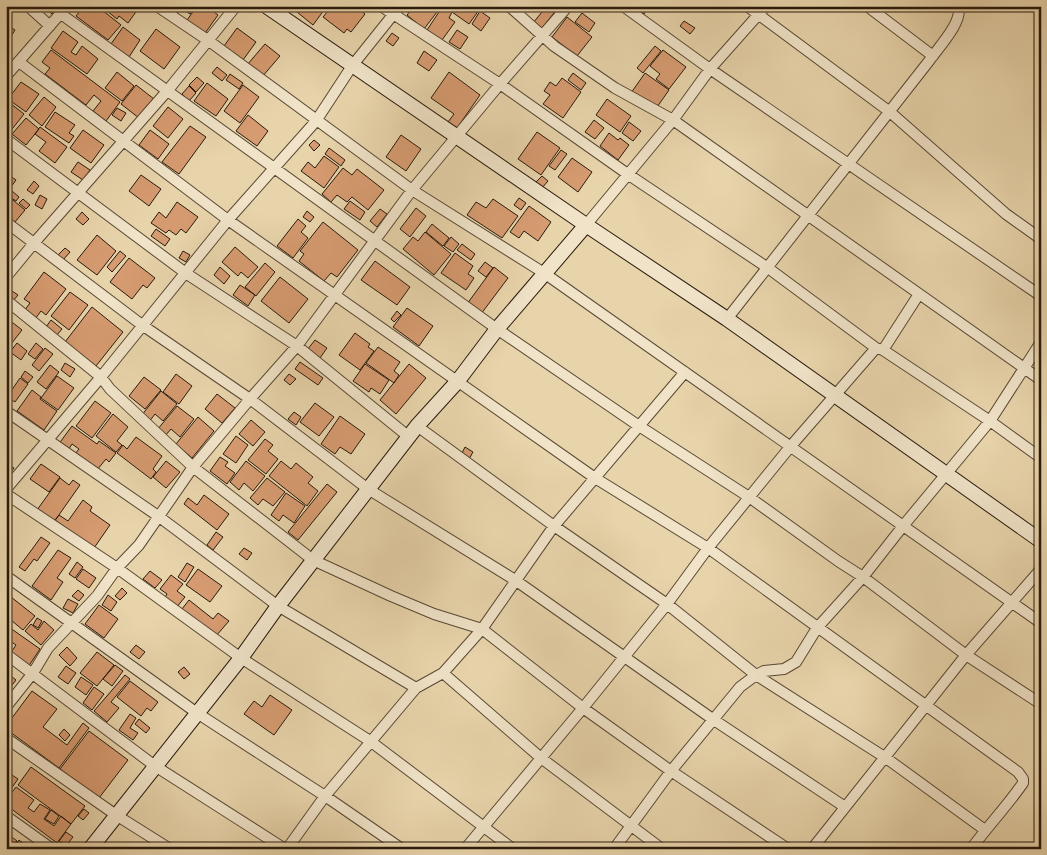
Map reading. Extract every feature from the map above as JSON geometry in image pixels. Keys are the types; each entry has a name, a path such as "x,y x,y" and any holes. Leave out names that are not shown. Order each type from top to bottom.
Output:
{"street":[{"path":"28,6 50,26"},
{"path":"157,6 209,41 412,190 544,273 1041,623"},
{"path":"6,277 124,142 236,6"},
{"path":"266,6 727,319 1041,541"},
{"path":"381,6 396,10 629,175 768,268 879,349 990,421 1041,458"},
{"path":"509,6 554,46 615,88 673,120 1041,380"},
{"path":"6,707 33,673 48,648 97,596 117,568 138,545 193,467 297,346 412,190 568,6"},
{"path":"623,6 710,69 1041,296"},
{"path":"746,6 762,10 890,112 1006,214 1041,239"},
{"path":"866,6 933,56"},
{"path":"727,319 933,56 954,26 960,7"},
{"path":"8,71 19,62 64,10 273,168 497,329 749,498 863,577 966,656 1041,704"},
{"path":"6,489 101,377 228,220 316,121 352,66 396,10"},
{"path":"90,849 241,658 278,606 413,431 457,382 497,329 629,175 673,120 710,69 762,10"},
{"path":"19,62 228,220 595,478 708,548 1018,772 1023,779 1023,783 971,849"},
{"path":"6,139 186,274 297,346 413,431 667,604 756,674 886,758 985,830"},
{"path":"6,222 142,325 250,399 368,489 515,580 714,720 845,807"},
{"path":"465,849 482,826 583,708 790,447 834,395 879,349 918,294"},
{"path":"6,300 101,377 110,389 193,467 313,560 434,614 482,629 583,708 671,771 788,849"},
{"path":"614,849 671,771 740,687 756,674 764,671 784,669 796,662 817,628 863,577 990,421 1041,342"},
{"path":"6,654 156,766 286,849 325,796 416,688 442,673 482,629 554,526 685,372"},
{"path":"6,411 158,516 278,606 416,688"},
{"path":"6,494 117,568 241,658 370,741 513,849"},
{"path":"812,849 966,656 1041,569"},
{"path":"6,576 198,713 402,849"},
{"path":"442,673 541,758 662,849"},
{"path":"6,738 116,815 170,849"},
{"path":"6,816 52,849"}],"building":[{"path":"43,6 58,6 52,14"},
{"path":"84,6 97,6 121,25 108,40 76,16"},
{"path":"111,6 134,6 138,9 128,23 119,16 117,19 107,11"},
{"path":"156,6 182,6 174,18"},
{"path":"186,6 195,6 190,14 184,10"},
{"path":"197,6 210,6 209,8 218,15 203,36 185,23"},
{"path":"294,6 327,6 313,25 292,8"},
{"path":"332,6 355,6 365,14 351,32 347,29 344,33 323,17"},
{"path":"414,6 429,6 437,12 424,29 407,15"},
{"path":"443,6 474,6 479,10 469,24 452,12 449,18 455,22 442,40 427,30"},
{"path":"633,6 645,6 648,8 644,14"},
{"path":"546,7 554,13 541,29 533,23"},
{"path":"480,11 490,18 481,31 472,24"},
{"path":"582,13 595,23 589,32 575,22"},
{"path":"567,17 592,37 577,56 552,37"},
{"path":"684,21 695,28 690,34 680,26"},
{"path":"6,24 15,30 10,38 6,36"},
{"path":"123,27 140,40 129,57 111,44"},
{"path":"237,28 256,42 243,60 224,46"},
{"path":"156,29 180,47 164,69 140,51"},
{"path":"457,30 468,37 460,49 449,42"},
{"path":"63,31 78,42 71,52 76,55 82,46 98,59 87,74 51,48"},
{"path":"392,33 399,38 393,46 386,41"},
{"path":"265,44 280,56 262,77 247,65"},
{"path":"655,46 661,51 643,73 637,68"},
{"path":"51,50 120,102 106,121 93,111 101,101 94,95 86,105 45,74 50,68 42,62"},
{"path":"663,50 686,67 669,89 656,79 660,74 650,66"},
{"path":"424,51 437,60 429,71 417,63"},
{"path":"217,67 227,75 222,81 212,73"},
{"path":"117,72 134,86 122,101 105,88"},
{"path":"449,72 480,95 457,128 448,122 454,114 431,98"},
{"path":"573,73 586,83 581,90 568,80"},
{"path":"645,73 669,90 655,110 631,93"},
{"path":"230,74 243,83 239,89 226,80"},
{"path":"197,77 204,83 196,92 189,85"},
{"path":"562,78 581,92 563,118 543,104 550,95 544,91 550,82 556,86"},
{"path":"21,82 39,94 26,112 8,99"},
{"path":"207,83 228,99 216,116 194,101"},
{"path":"136,85 154,99 139,118 121,104"},
{"path":"243,85 259,97 240,123 224,111"},
{"path":"189,86 196,93 189,101 182,94"},
{"path":"44,97 56,107 42,126 29,115"},
{"path":"607,99 631,116 620,132 596,115"},
{"path":"6,100 24,114 9,133 6,130"},
{"path":"168,107 183,119 168,138 153,126"},
{"path":"117,108 126,113 121,121 112,115"},
{"path":"55,112 75,125 69,133 74,136 69,143 45,127"},
{"path":"248,115 268,131 257,146 236,131"},
{"path":"26,118 39,129 26,145 12,134"},
{"path":"594,120 604,128 595,139 585,132"},
{"path":"629,122 641,131 633,141 622,133"},
{"path":"190,126 206,137 179,174 162,162"},
{"path":"40,127 67,147 55,163 39,151 46,142 35,134"},
{"path":"83,130 104,145 91,163 70,148"},
{"path":"150,130 169,144 158,159 139,145"},
{"path":"537,132 560,148 541,175 518,159"},
{"path":"609,133 629,145 618,160 600,146"},
{"path":"401,135 421,149 406,171 386,157"},
{"path":"314,140 320,145 314,151 309,145"},
{"path":"329,148 345,160 341,166 325,154"},
{"path":"561,150 567,154 555,170 549,166"},
{"path":"324,156 339,167 324,188 301,171 308,162 315,168"},
{"path":"572,158 592,172 578,192 558,177"},
{"path":"78,162 90,170 83,180 71,172"},
{"path":"343,168 352,175 357,169 384,190 368,210 352,197 347,202 337,195 331,202 322,194"},
{"path":"6,173 16,180 6,194"},
{"path":"141,175 161,189 149,206 129,191"},
{"path":"542,176 548,181 542,188 535,183"},
{"path":"34,181 39,186 33,194 27,190"},
{"path":"12,191 19,197 16,201 8,196"},
{"path":"40,195 47,199 42,209 35,205"},
{"path":"8,196 25,210 15,222 6,215"},
{"path":"519,198 526,203 521,210 514,205"},
{"path":"23,199 30,205 26,209 19,203"},
{"path":"493,199 518,216 502,238 467,215 476,202 486,208"},
{"path":"350,201 365,212 360,220 344,209"},
{"path":"177,202 198,217 186,233 181,229 176,235 169,230 166,233 151,223 159,212 166,218"},
{"path":"529,206 551,222 538,241 524,231 519,238 510,232"},
{"path":"416,208 426,216 410,237 400,229"},
{"path":"380,209 387,214 377,227 370,221"},
{"path":"307,211 314,217 310,222 303,217"},
{"path":"82,212 89,219 83,225 76,219"},
{"path":"298,219 306,226 301,232 308,238 293,258 277,246"},
{"path":"323,222 358,250 337,277 331,273 324,281 299,261 304,254 300,251"},
{"path":"432,224 449,238 443,246 426,232"},
{"path":"156,229 170,239 165,246 151,236"},
{"path":"425,232 451,254 434,275 403,249 413,237 418,241"},
{"path":"97,235 116,251 97,275 77,260"},
{"path":"451,237 459,244 453,252 444,246"},
{"path":"462,244 475,254 471,260 457,250"},
{"path":"235,247 258,267 248,278 241,272 238,276 222,262"},
{"path":"65,248 70,252 63,260 58,255"},
{"path":"120,251 126,256 112,272 107,267"},
{"path":"183,251 190,255 186,262 179,258"},
{"path":"455,253 473,266 468,274 474,278 466,290 441,273"},
{"path":"129,258 155,278 147,288 143,285 132,299 110,282"},
{"path":"375,261 410,287 397,305 361,280"},
{"path":"485,262 493,268 486,277 478,271"},
{"path":"265,263 275,272 256,296 245,287"},
{"path":"220,267 230,276 224,284 214,275"},
{"path":"494,267 508,278 481,314 467,304"},
{"path":"44,272 66,289 46,315 41,311 35,319 24,311 30,303 24,299"},
{"path":"280,277 308,299 289,323 261,301"},
{"path":"240,285 255,295 248,306 233,295"},
{"path":"9,289 18,295 13,301 6,296 6,292"},
{"path":"70,292 88,305 69,330 51,316"},
{"path":"92,307 123,332 96,366 65,342"},
{"path":"407,308 433,326 419,346 393,327"},
{"path":"397,311 401,315 394,322 391,319"},
{"path":"8,319 22,330 8,348 6,347 6,321"},
{"path":"51,320 62,329 57,335 46,327"},
{"path":"355,333 370,344 368,347 374,351 360,370 339,355"},
{"path":"315,340 327,348 320,358 307,350"},
{"path":"17,343 27,351 21,360 10,352"},
{"path":"36,343 43,349 35,359 28,354"},
{"path":"378,347 400,362 394,371 399,375 394,383 366,363"},
{"path":"45,348 53,354 39,371 32,365"},
{"path":"300,362 323,378 318,385 295,369"},
{"path":"65,363 75,369 70,377 61,370"},
{"path":"365,364 389,380 380,394 371,388 369,392 353,381"},
{"path":"409,364 426,378 396,414 380,400"},
{"path":"50,365 59,372 46,389 37,382"},
{"path":"25,371 33,377 28,383 21,377"},
{"path":"176,374 192,386 179,404 163,392"},
{"path":"289,374 296,379 290,385 284,380"},
{"path":"57,376 74,388 58,410 41,398"},
{"path":"144,377 161,390 145,409 129,396"},
{"path":"20,378 28,384 15,402 7,397"},
{"path":"32,390 41,397 40,399 57,411 44,430 17,411"},
{"path":"161,391 177,404 163,421 155,414 149,422 141,416"},
{"path":"217,394 235,408 222,423 205,409"},
{"path":"95,401 111,413 92,438 76,426"},
{"path":"315,403 334,417 319,436 300,422"},
{"path":"177,406 194,419 180,437 171,429 165,436 157,430"},
{"path":"294,412 301,417 296,425 288,419"},
{"path":"113,414 128,427 117,441 122,445 116,452 96,436"},
{"path":"340,416 365,434 351,454 340,447 335,454 321,444"},
{"path":"198,417 214,431 192,458 176,444"},
{"path":"251,420 265,432 253,446 239,434"},
{"path":"72,426 97,444 99,441 116,453 109,462 106,459 97,470 75,454 79,449 72,444 67,452 58,445"},
{"path":"236,436 248,445 236,463 223,454"},
{"path":"136,437 162,456 153,469 156,472 151,479 117,453 123,445 127,449"},
{"path":"265,439 273,445 268,451 278,459 266,474 248,460"},
{"path":"465,447 473,452 469,459 461,455"},
{"path":"220,457 228,462 225,466 235,473 227,484 210,471"},
{"path":"166,461 180,472 166,488 153,477"},
{"path":"246,461 265,476 253,491 244,483 239,490 230,482"},
{"path":"281,461 291,469 296,463 313,477 308,483 318,491 307,506 269,476"},
{"path":"6,463 14,468 6,479"},
{"path":"41,464 60,477 49,492 30,479"},
{"path":"60,478 69,485 73,480 80,485 54,522 37,510"},
{"path":"267,478 285,492 273,506 263,499 258,505 250,498"},
{"path":"327,484 337,492 298,540 288,532"},
{"path":"286,493 305,506 294,523 283,515 279,521 271,515"},
{"path":"204,495 229,514 217,530 184,504 188,498 197,505"},
{"path":"83,500 92,507 90,511 110,525 94,548 55,520 59,515 68,521"},
{"path":"216,532 223,537 213,550 207,545"},
{"path":"41,537 50,543 37,561 34,559 25,571 19,567"},
{"path":"244,548 252,553 247,560 239,554"},
{"path":"58,550 71,558 57,578 63,582 51,600 32,586"},
{"path":"77,562 83,567 75,578 69,574"},
{"path":"187,563 194,567 185,582 178,577"},
{"path":"83,569 96,578 89,588 76,579"},
{"path":"198,569 222,586 210,602 186,585"},
{"path":"150,571 162,580 155,588 143,579"},
{"path":"171,575 183,584 177,591 185,597 176,608 164,599 167,594 160,589"},
{"path":"122,588 127,593 120,600 115,596"},
{"path":"78,590 84,595 79,601 72,596"},
{"path":"6,593 35,616 23,630 6,616"},
{"path":"108,595 117,602 111,611 102,605"},
{"path":"68,599 78,604 73,613 63,608"},
{"path":"189,600 213,619 218,613 229,621 216,636 182,609"},
{"path":"99,605 118,619 104,638 85,624"},
{"path":"37,618 42,621 38,628 33,625"},
{"path":"44,621 54,630 41,645 25,631 31,624 38,630"},
{"path":"6,625 40,649 28,667 10,654 16,645 10,641 6,646"},
{"path":"136,645 145,652 139,659 130,652"},
{"path":"67,647 77,658 70,666 59,655"},
{"path":"97,652 114,665 97,686 80,673"},
{"path":"115,665 123,671 112,686 103,679"},
{"path":"66,666 76,673 68,684 58,677"},
{"path":"184,667 190,674 184,679 178,672"},
{"path":"6,672 16,680 6,693"},
{"path":"125,675 130,679 111,702 119,708 107,722 94,711"},
{"path":"81,677 93,685 86,695 75,687"},
{"path":"130,681 158,702 151,711 147,708 141,716 117,697"},
{"path":"94,687 104,694 92,710 83,703"},
{"path":"32,691 57,709 43,727 67,745 83,723 89,728 59,768 6,729 6,726"},
{"path":"270,695 292,710 274,735 244,714 254,701 262,707"},
{"path":"130,714 136,718 130,728 138,733 133,740 119,730"},
{"path":"139,719 150,728 146,733 135,724"},
{"path":"64,729 70,735 65,741 59,735"},
{"path":"89,731 128,760 99,798 60,769"},
{"path":"31,767 85,806 71,824 18,785"},
{"path":"6,771 18,779 6,796"},
{"path":"16,787 34,800 28,808 34,812 40,804 50,810 44,819 54,826 61,816 71,824 57,843 6,805 6,800"},
{"path":"84,809 89,813 83,820 78,816"},
{"path":"51,810 59,816 54,824 45,819"},
{"path":"66,832 73,837 66,846 59,841"},
{"path":"8,834 17,841 10,849 6,849 6,836"},
{"path":"19,840 30,849 12,849"}]}
